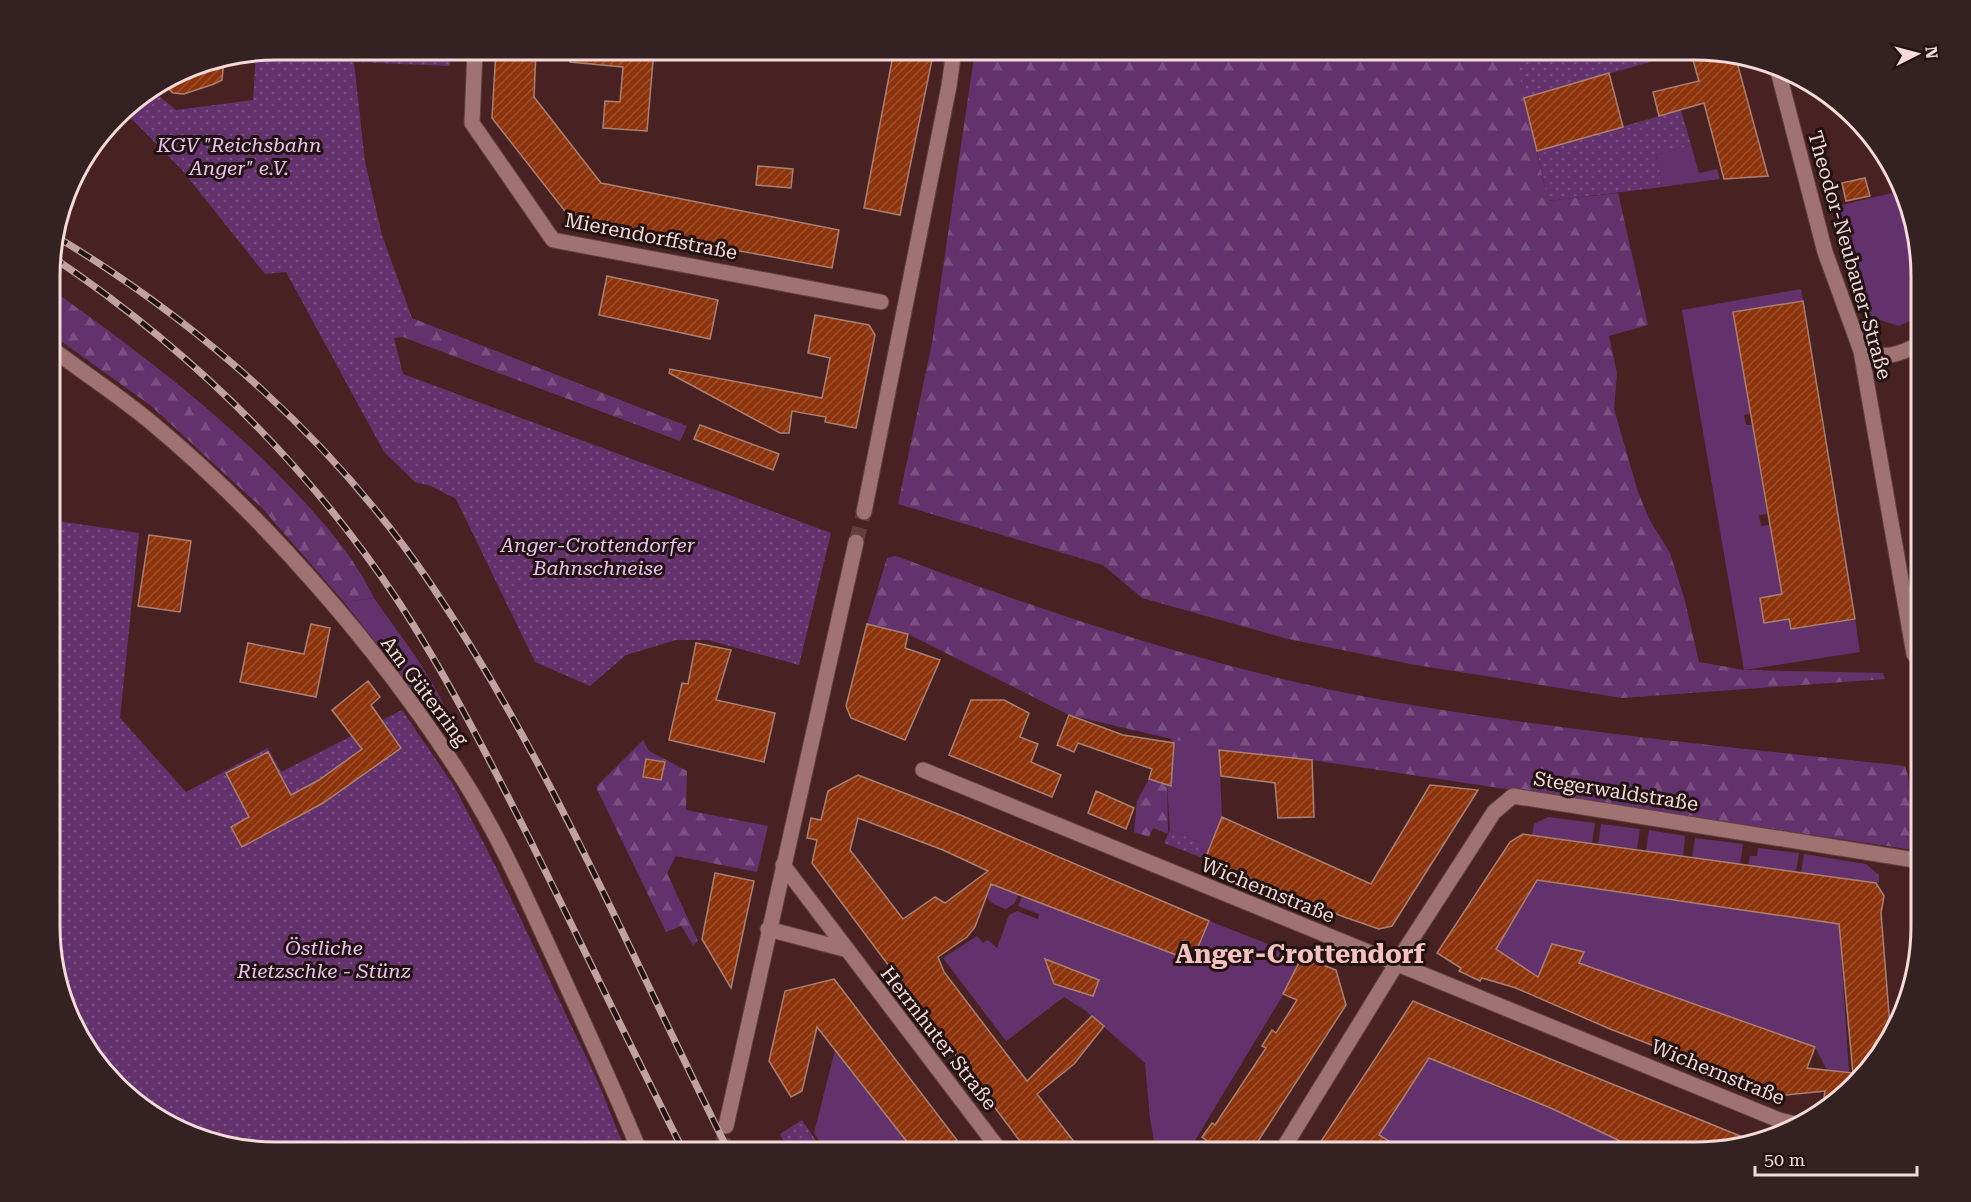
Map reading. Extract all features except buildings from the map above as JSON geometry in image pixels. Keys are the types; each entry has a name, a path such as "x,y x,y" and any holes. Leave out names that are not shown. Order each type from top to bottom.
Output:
{"street":[{"name":"Mierendorffstraße","path":"475,60 472,123 553,240 881,302"},
{"path":"864,512 887,405 953,60"},
{"name":"Theodor-Neubauer-Straße","path":"1780,77 1825,252 1861,351 1911,637"},
{"path":"1861,351 1880,357 1902,354 1911,349"},
{"name":"Am Güterring","path":"60,355 153,424 250,514 338,613 426,722 477,803 512,868 609,1077 636,1142"},
{"path":"726,1126 768,929 856,543"},
{"name":"Wichernstraße","path":"923,770 1396,965 1786,1122"},
{"name":"Stegerwaldstraße","path":"1287,1142 1494,812 1513,796 1911,859"},
{"name":"Herrnhuter Straße","path":"783,865 844,949 993,1142"},
{"path":"768,929 844,949"}],"green space":[{"name":"Anger-Crottendorfer Bahnschneise","path":"450,60 450,66 354,62 365,162 382,235 412,318 403,337 394,338 403,374 831,533 799,665 708,640 676,640 626,655 590,686 535,662 456,499 431,486 415,482 384,452 286,272 265,274 182,170 130,117 158,95 176,110 253,100 255,61"},
{"path":"974,60 1516,60 1548,201 1618,193 1648,325 1609,336 1617,373 1614,409 1638,492 1649,519 1670,553 1685,601 1699,662 1744,670 1883,673 1885,679 1622,698 1410,664 1284,638 1142,598 1103,565 898,504 932,343"},
{"path":"1516,60 1657,60 1524,98"},
{"path":"1681,110 1691,145 1656,155 1662,187 1548,201 1537,151"},
{"path":"1691,145 1699,173 1717,169 1720,179 1662,187 1656,155"},
{"path":"1894,192 1904,220 1911,262 1911,320 1899,326 1874,318 1859,304 1834,207"},
{"path":"1801,289 1803,301 1733,312 1750,414 1744,415 1746,425 1752,425 1767,514 1759,515 1761,526 1770,525 1782,594 1760,598 1764,623 1789,619 1791,629 1855,619 1860,652 1744,670 1682,310"},
{"path":"60,296 179,385 268,464 339,542 358,569 374,598 344,602 261,507 150,405 60,340"},
{"path":"412,318 687,426 680,441 403,337"},
{"name":"Östliche Rietzschke - Stünz","path":"60,521 139,533 120,718 186,792 268,748 281,772 402,710 454,786 497,869 598,1082 622,1142 262,1142 220,1135 194,1126 156,1106 123,1079 96,1046 76,1008 67,982 60,940"},
{"path":"896,556 1142,641 1330,690 1457,712 1585,730 1905,766 1911,813 1911,850 1312,760 1219,750 1069,715 908,634 867,624 887,558"},
{"path":"374,598 423,667 444,706 455,742 344,602"},
{"path":"1170,738 1219,750 1222,817 1210,847 1170,830 1167,784 1171,785 1174,744"},
{"path":"643,740 649,751 687,771 686,810 768,826 757,872 676,856 667,873 698,941 693,945 681,926 666,932 596,787"},
{"path":"1149,779 1167,784 1168,834 1153,828 1149,837 1134,832 1137,801"},
{"path":"1548,817 1595,823 1592,843 1532,835 1534,824"},
{"path":"1601,824 1640,829 1637,849 1598,844"},
{"path":"1170,830 1210,847 1205,859 1164,843"},
{"path":"1649,830 1685,836 1683,857 1646,851"},
{"path":"1695,838 1743,844 1740,865 1692,858"},
{"path":"1758,848 1799,853 1796,872 1748,866 1750,856 1757,856"},
{"path":"1804,854 1866,864 1879,875 1879,883 1801,873"},
{"path":"995,875 1008,881 1005,889 1018,895 1015,903 1006,909 992,903 988,897"},
{"path":"1533,880 1839,924 1849,1072 1827,1070 1815,1047 1579,963 1583,952 1552,944 1531,994 1506,985 1514,961 1496,949 1528,895"},
{"path":"1024,892 1192,961 1209,921 1302,957 1283,995 1194,1142 1154,1142 1145,1063 1086,1011 1064,997 1006,1041 943,958 977,936 983,943 988,940 997,948 1009,915 1017,911 1038,919 1039,914 1018,906"},
{"path":"835,1050 907,1142 820,1142 814,1133"},
{"path":"1432,1055 1502,1090 1553,1109 1625,1142 1390,1142 1376,1133"},
{"path":"802,1120 817,1142 784,1142 780,1134"}],"tunnel":[{"path":"856,542 864,512"},
{"path":"723,1142 726,1126"}],"railway":[{"path":"63,241 162,307 262,390 309,435 394,533 432,586 475,653 515,722 590,864 724,1142"},
{"path":"60,262 150,329 197,369 284,456 325,502 363,551 416,629 466,717 528,836 679,1142"}],"district":[{"name":"Anger-Crottendorf","path":"1300,954"}],"park label":[{"name":"KGV \"Reichsbahn Anger\" e.V.","path":"239,156"}]}
